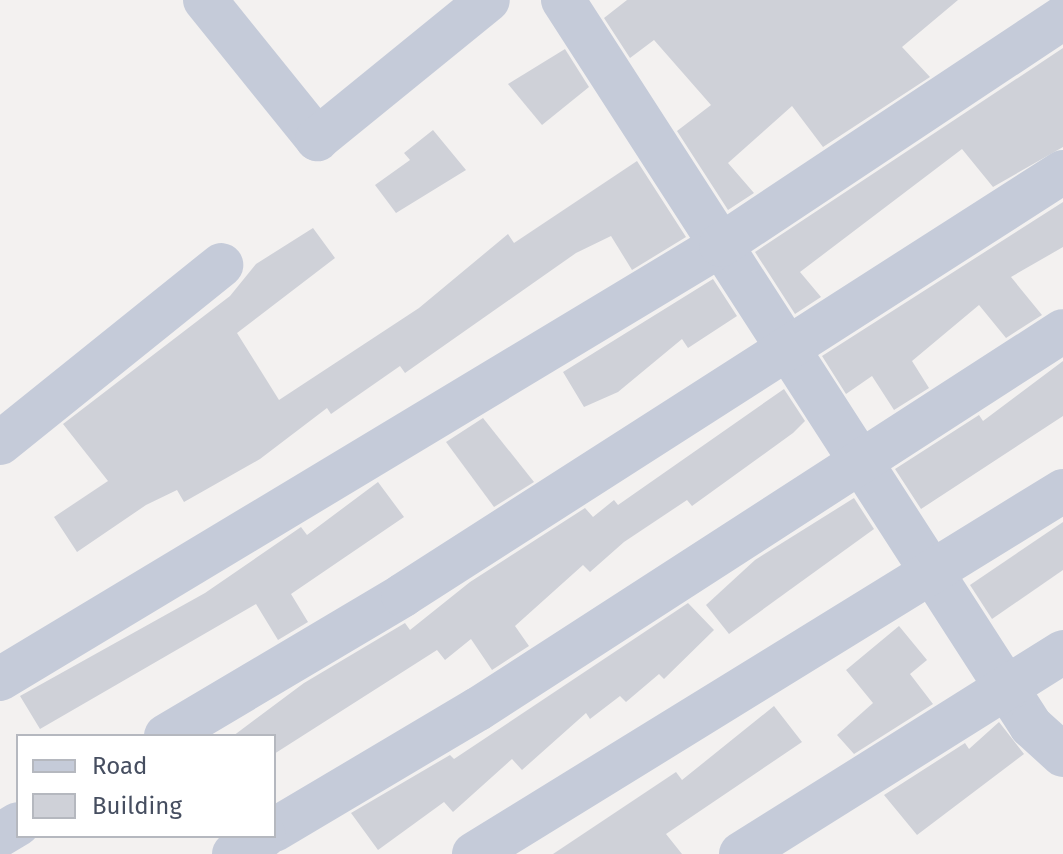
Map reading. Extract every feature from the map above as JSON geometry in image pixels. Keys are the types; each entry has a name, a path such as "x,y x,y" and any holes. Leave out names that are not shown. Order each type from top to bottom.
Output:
{"street":[{"path":"205,0 317,139 488,0"},
{"path":"563,0 1007,688 1063,755"},
{"path":"0,679 721,245 1063,18"},
{"path":"169,734 788,349 1063,172"},
{"path":"0,443 221,265"},
{"path":"276,829 863,465 1063,331"},
{"path":"474,854 935,576 1063,491"},
{"path":"741,854 1063,652"},
{"path":"234,854 261,838"}],"building":[{"path":"627,0 958,0 902,47 930,77 823,147 792,106 728,163 754,193 728,210 677,131 711,105 654,40 630,58 604,18"},
{"path":"1063,48 1063,147 993,187 962,149 800,272 821,297 795,314 755,252"},
{"path":"565,49 589,87 542,125 508,84"},
{"path":"433,130 466,170 396,213 375,185 410,160 404,153"},
{"path":"637,161 686,237 632,270 611,236 576,253 405,373 400,366 331,414 327,408 260,459 184,502 177,490 146,505 77,552 54,517 108,481 63,424 230,296 256,264 313,228 335,258 237,333 279,400 419,308 508,234 514,243"},
{"path":"1063,202 1063,247 1011,277 1042,315 1006,338 979,305 912,361 929,388 894,410 872,376 846,394 822,356"},
{"path":"713,279 737,316 688,348 682,339 618,392 584,407 563,372"},
{"path":"1063,361 1063,416 921,509 895,469 979,415 983,421"},
{"path":"784,389 805,421 692,506 687,500 624,542 590,572 583,565 515,626 529,646 492,670 471,639 445,660 437,650 276,753 276,734 236,734 304,683 405,623 410,630 470,582 585,508 593,517 614,500 618,505"},
{"path":"483,418 534,482 494,507 446,442"},
{"path":"378,482 404,517 291,594 308,622 278,640 256,604 40,729 20,696 205,593 301,527 307,535"},
{"path":"854,498 874,529 729,634 706,605 755,560"},
{"path":"1063,522 1063,570 992,619 970,585"},
{"path":"688,603 714,630 664,679 659,674 626,702 620,696 590,719 586,713 522,770 512,759 453,812 444,802 378,850 351,813 450,755 454,759"},
{"path":"899,626 927,660 910,674 933,704 854,754 837,735 873,703 846,670"},
{"path":"774,706 802,742 666,834 682,854 553,854 676,772 682,780"},
{"path":"999,722 1024,754 917,835 884,795 965,743 969,749"}]}
